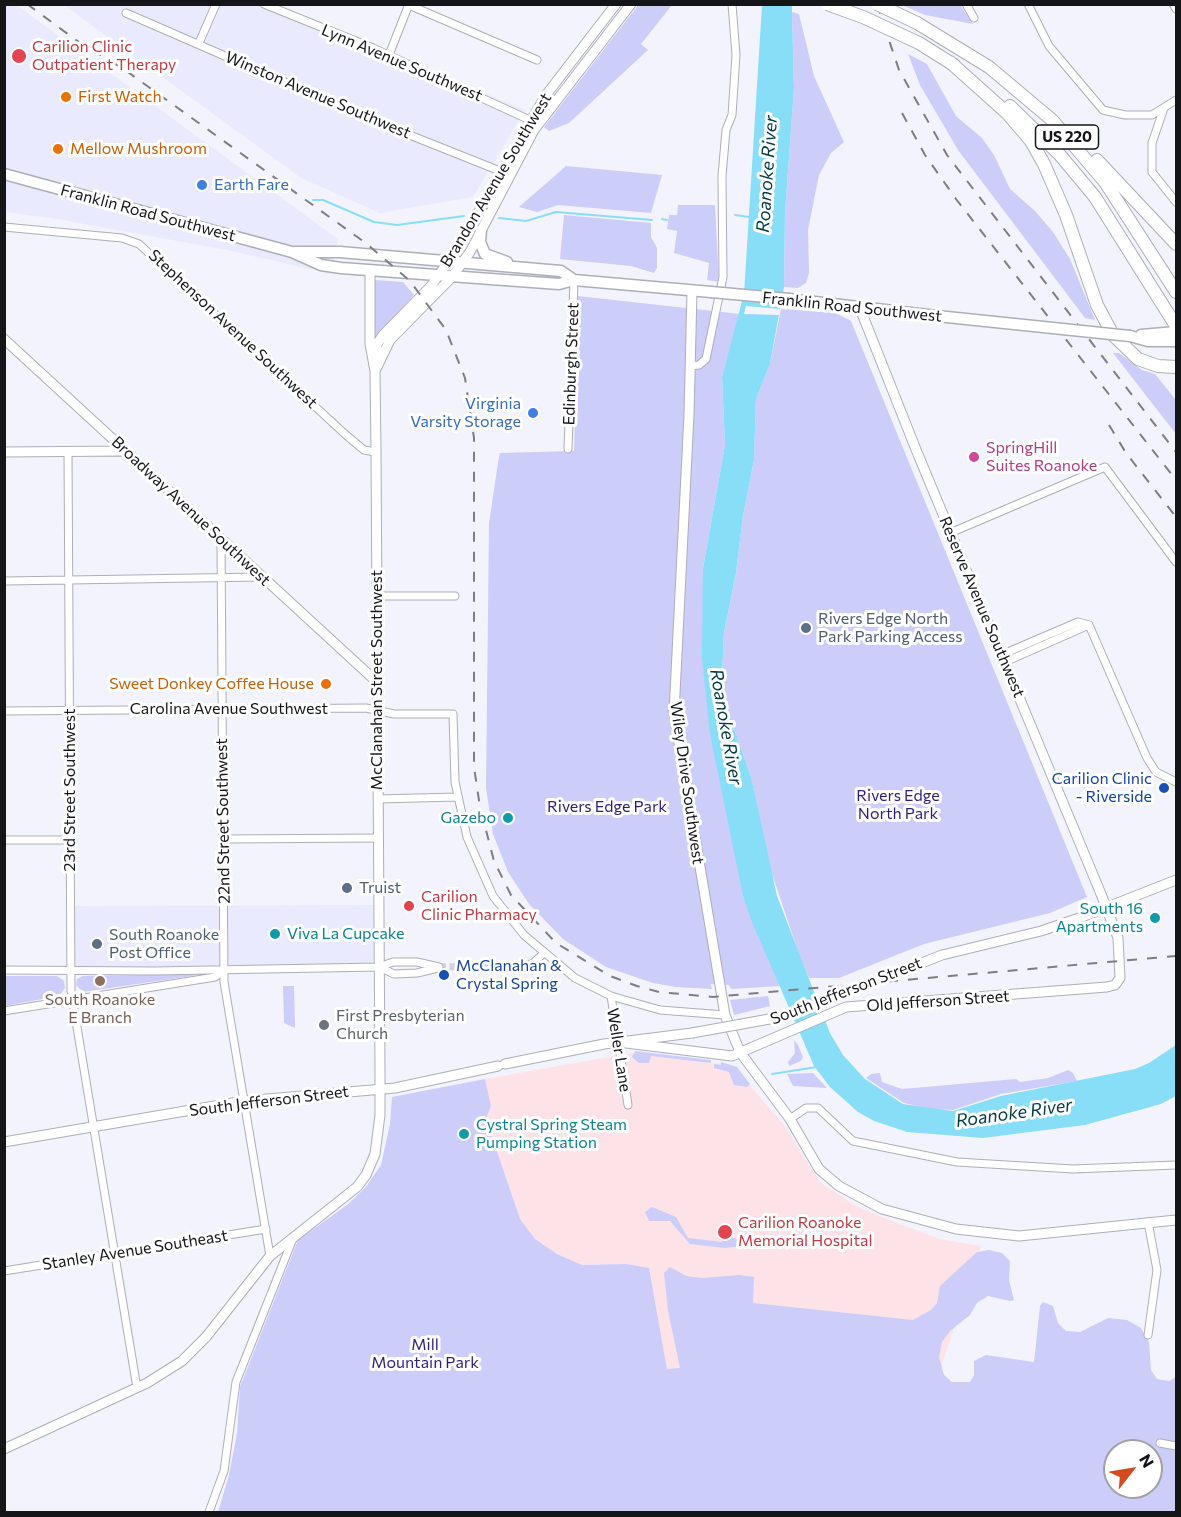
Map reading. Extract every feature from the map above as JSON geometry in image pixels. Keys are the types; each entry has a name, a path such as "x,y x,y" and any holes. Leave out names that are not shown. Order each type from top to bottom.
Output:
{"highway":[{"name":"US 220","path":"827,4 919,43 950,62 1016,111 1067,162 1116,226 1176,326"},
{"name":"US 220","path":"877,4 917,23 989,67 1032,102 1071,141 1105,182 1176,292"},
{"path":"950,62 1007,113 1035,149 1056,187 1098,305 1113,335 1138,359 1158,366 1176,366"},
{"path":"1032,102 1076,137 1176,244"}],"main road":[{"name":"Franklin Road Southwest","path":"4,174 292,252 321,265 370,272 559,284 574,280 859,306 1130,336 1148,341 1176,341"},
{"path":"482,230 481,247 490,257 549,270"},
{"name":"Franklin Road Southwest","path":"292,252 327,251 549,270 561,272 574,280"},
{"name":"Franklin Road Southwest","path":"1130,336 1176,332"}],"street":[{"path":"199,44 216,4"},
{"name":"Lynn Avenue Southwest","path":"264,4 389,55 534,122"},
{"name":"Brandon Avenue Southwest","path":"375,371 377,344 447,262 506,173 534,122 616,4"},
{"name":"Brandon Avenue Southwest","path":"534,122 631,4"},
{"path":"690,366 699,365 706,359 723,277 722,176 726,130 732,116 736,56 732,4"},
{"path":"966,4 974,18"},
{"path":"1173,4 1176,9"},
{"path":"389,55 409,5 537,60"},
{"path":"1031,6 1049,46 1097,106 1110,113 1152,115 1163,111 1176,100"},
{"name":"Winston Avenue Southwest","path":"126,13 372,120 506,173"},
{"path":"1163,111 1152,143 1152,172 1176,202"},
{"name":"Brandon Avenue Southwest","path":"375,371 390,340 452,277 482,230 506,173"},
{"name":"Stephenson Avenue Southwest","path":"4,227 122,238 139,244 346,435 364,450 376,452"},
{"name":"McClanahan Street Southwest","path":"4,1449 137,1388 160,1375 194,1350 270,1256 350,1194 366,1175 375,1154 380,1089 378,683 375,371 370,344 370,272"},
{"name":"Edinburgh Street","path":"568,449 574,280"},
{"name":"Wiley Drive Southwest","path":"692,291 674,712 726,1015 740,1052 790,1119 819,1169 857,1198 905,1217 980,1233 1019,1236 1176,1220"},
{"name":"Reserve Avenue Southwest","path":"859,306 950,532 1107,908"},
{"name":"Broadway Avenue Southwest","path":"4,339 378,683"},
{"name":"23rd Street Southwest","path":"68,451 70,972 72,999 137,1388"},
{"path":"4,452 124,451"},
{"path":"950,532 1105,467 1176,562"},
{"name":"22nd Street Southwest","path":"221,540 225,970 270,1256"},
{"path":"4,581 262,577"},
{"path":"377,596 455,596"},
{"path":"1003,658 1089,625 1147,758 1156,772 1176,782"},
{"name":"Carolina Avenue Southwest","path":"4,711 378,710 394,714 453,714 457,797"},
{"path":"378,799 457,797 467,837 484,879 503,911 543,954 575,978 610,996 660,1010 726,1015"},
{"path":"224,839 378,838"},
{"path":"4,840 70,840"},
{"name":"South Jefferson Street","path":"4,1142 244,1101 380,1089 618,1042 734,1028 786,1016 942,955 1022,937 1082,917 1176,880"},
{"name":"Old Jefferson Street","path":"618,1042 724,1056 740,1052 836,1010 1115,985 1122,970 1119,945 1107,908"},
{"path":"518,966 532,964 543,954"},
{"path":"4,970 70,972 379,967 393,962 417,962 439,967 417,973 394,974 379,967"},
{"path":"4,1011 215,977 225,970"},
{"name":"Weller Lane","path":"610,996 628,1105"},
{"path":"790,1119 806,1108 818,1108 853,1141 957,1162 1073,1169 1176,1165"},
{"path":"1148,1222 1157,1270 1148,1335"},
{"name":"Stanley Avenue Southeast","path":"4,1271 266,1229"},
{"path":"209,1512 224,1471 236,1382 292,1248 294,1236"}],"shaded area":[{"path":"15,4 338,239 331,274 227,250 57,219 5,212 4,5"},
{"path":"64,5 271,5 525,110 473,197 380,213 301,178"},
{"path":"379,905 379,967 70,972 71,906"},
{"name":"Carilion Roanoke Memorial Hospital","path":"637,1052 733,1066 784,1125 820,1182 858,1207 902,1225 940,1239 981,1246 930,1401 690,1368 667,1369 649,1268 626,1264 582,1265 557,1254 535,1239 520,1219 486,1119 491,1106 485,1079"}],"green space":[{"path":"639,4 672,5 641,44 648,50 569,123 549,131 544,127"},
{"path":"902,5 960,5 973,24 925,15"},
{"path":"792,12 799,14 814,76 844,142 831,153 819,175 808,230 809,273 806,283 798,288 784,287 785,213 794,88"},
{"path":"908,54 927,64 956,116 982,138 994,155 1010,189 1035,211 1053,232 1070,259 1095,320 1085,318 958,150 920,85"},
{"path":"566,166 662,175 651,213 558,205 537,212 519,207"},
{"path":"678,205 715,205 719,282 707,280 709,263 674,253 677,231 667,229 669,215 677,215"},
{"path":"564,215 651,223 651,237 657,248 657,268 654,273 631,266 560,259"},
{"path":"374,280 403,282 414,295 375,337"},
{"name":"Rivers Edge Park","path":"578,296 740,314 722,377 725,445 703,568 743,896 780,986 731,989 729,985 711,984 712,989 676,987 653,983 606,967 563,939 529,904 508,872 493,834 486,788 489,523 498,463 500,453 574,451"},
{"name":"Rivers Edge North Park","path":"781,309 836,313 851,321 1087,897 1050,913 924,944 839,978 809,978 799,954 769,865 751,777 727,708 722,674 724,633 754,460 756,399 770,364"},
{"path":"1113,353 1119,353 1142,370 1155,374 1176,400 1176,434"},
{"path":"205,974 83,992 76,985 77,979 83,976"},
{"path":"5,976 57,976 64,981 65,988 59,996 5,1006"},
{"path":"283,986 294,986 295,1028 284,1023"},
{"path":"768,996 770,1006 734,1015 730,1000"},
{"path":"794,1040 803,1057 801,1061 789,1066 788,1062 795,1053"},
{"path":"635,1051 711,1060 711,1063 651,1056 649,1063 639,1063 632,1057"},
{"path":"721,1062 737,1067 750,1084 747,1087 734,1085 729,1072 714,1068 714,1064 721,1065"},
{"path":"1068,1070 1073,1073 1077,1081 1001,1094 953,1110 931,1109 904,1103 866,1078 871,1074 880,1073 882,1082 902,1089 1016,1079 1020,1082 1048,1078"},
{"path":"813,1073 827,1088 793,1086 787,1074"},
{"name":"Mill Mountain Park","path":"485,1079 491,1106 486,1119 520,1219 535,1239 557,1254 582,1265 626,1264 649,1268 667,1369 680,1368 668,1311 664,1273 670,1267 686,1276 702,1278 739,1275 754,1277 753,1303 913,1320 931,1310 937,1303 940,1286 977,1252 989,1250 1002,1253 1010,1261 1009,1280 1014,1300 988,1296 977,1303 970,1315 950,1331 942,1342 939,1357 944,1375 952,1382 970,1382 974,1375 974,1361 986,1355 1034,1362 1040,1306 1043,1302 1053,1306 1058,1323 1066,1331 1080,1332 1108,1318 1127,1320 1141,1328 1149,1342 1151,1370 1157,1379 1169,1381 1176,1377 1176,1512 218,1512 229,1475 237,1433 240,1387 298,1240 347,1205 365,1188 381,1165 390,1124 392,1097"},
{"path":"652,1207 676,1217 688,1238 722,1242 723,1236 727,1235 741,1241 744,1246 725,1248 690,1244 670,1221 649,1221 645,1212"}],"water":[{"name":"Roanoke River","path":"762,5 792,5 794,88 785,213 784,287 770,364 756,399 754,460 724,633 722,674 727,708 751,777 777,896 830,1033 843,1055 865,1079 903,1104 953,1111 1001,1096 1135,1069 1149,1063 1176,1045 1176,1096 1161,1104 1085,1125 983,1138 907,1132 874,1121 858,1112 830,1087 814,1066 752,922 743,896 710,734 702,658 703,568 725,445 722,377 744,294"}],"pier":[{"path":"746,306 781,309 779,315 744,314"}],"waterway":[{"path":"313,200 323,200 374,222 397,225 464,216"},
{"path":"499,218 526,221 556,212 652,220"},
{"name":"Roanoke River","path":"735,215 749,217"},
{"path":"662,219 667,220"},
{"path":"772,1074 817,1067"}],"tunnel":[{"path":"439,967 518,966"}],"railway":[{"path":"27,4 76,40 125,70 367,244 410,281 446,330 465,378 474,438 474,767 480,807 494,861 511,895 556,943 610,976 637,986 659,992 713,997 1176,956"},
{"path":"877,4 899,70 947,155 1176,452"},
{"path":"902,113 925,155 956,199 1176,480"},
{"path":"1109,425 1126,453 1176,517"}],"place":[{"name":"Carilion Clinic Outpatient Therapy","path":"19,56"},
{"name":"First Watch","path":"66,97"},
{"name":"Mellow Mushroom","path":"58,149"},
{"name":"Earth Fare","path":"202,185"},
{"name":"Virginia Varsity Storage","path":"533,413"},
{"name":"SpringHill Suites Roanoke","path":"974,457"},
{"name":"Rivers Edge North Park Parking Access","path":"806,628"},
{"name":"Sweet Donkey Coffee House","path":"326,684"},
{"name":"Carilion Clinic - Riverside","path":"1164,788"},
{"name":"Gazebo","path":"508,818"},
{"name":"Truist","path":"347,888"},
{"name":"Carilion Clinic Pharmacy","path":"409,906"},
{"name":"South 16 Apartments","path":"1155,918"},
{"name":"Viva La Cupcake","path":"275,934"},
{"name":"South Roanoke Post Office","path":"97,944"},
{"name":"McClanahan & Crystal Spring","path":"444,975"},
{"name":"South Roanoke E Branch","path":"100,981"},
{"name":"First Presbyterian Church","path":"324,1025"},
{"name":"Cystral Spring Steam Pumping Station","path":"464,1134"},
{"name":"Carilion Roanoke Memorial Hospital","path":"725,1232"}]}
